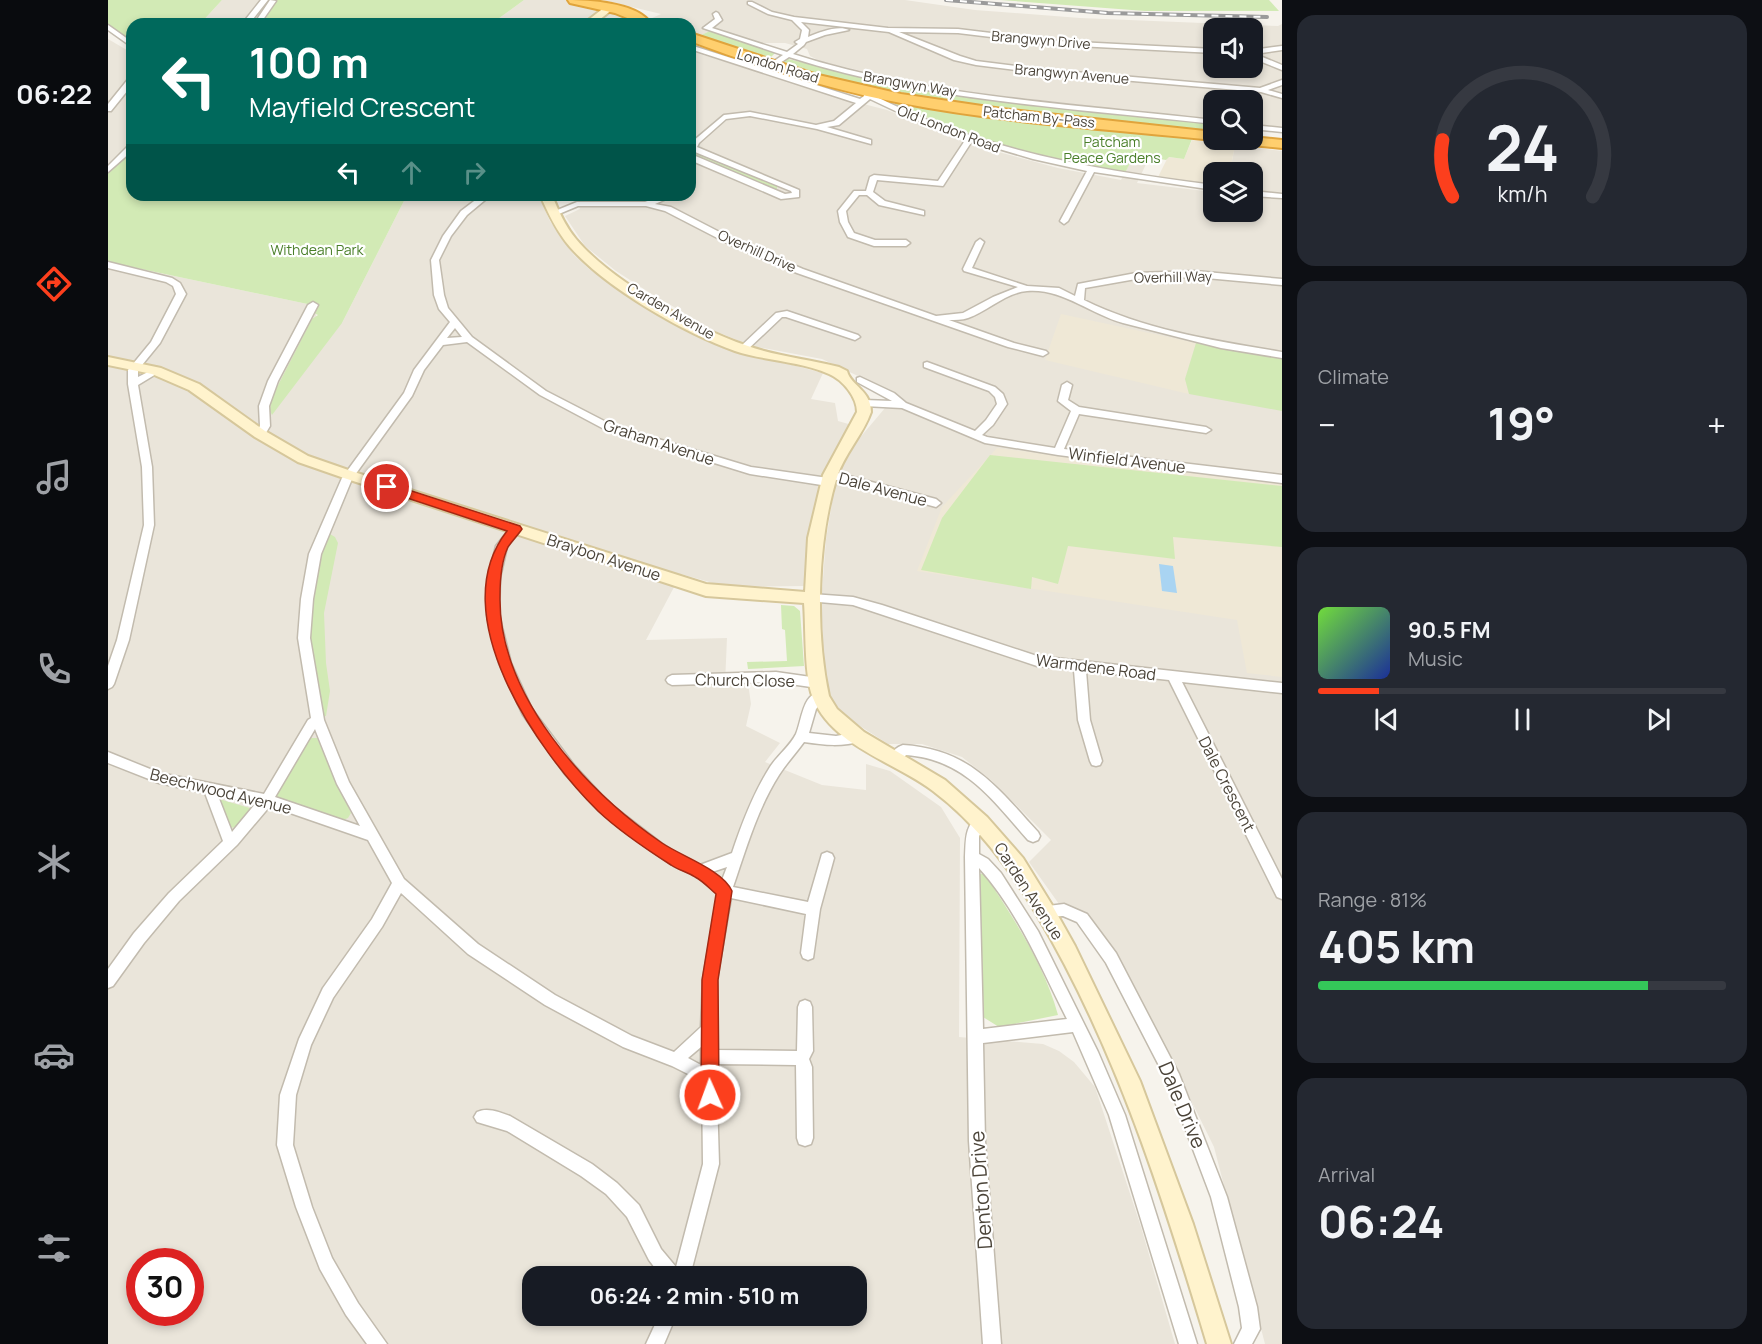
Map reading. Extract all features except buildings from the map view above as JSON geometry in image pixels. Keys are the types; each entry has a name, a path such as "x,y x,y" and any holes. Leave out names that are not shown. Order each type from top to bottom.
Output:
{"highway":[{"path":"574,0 621,10 639,18"},
{"path":"588,0 608,9"},
{"name":"London Road","path":"696,40 724,54 771,64 865,96"},
{"name":"Patcham By-Pass","path":"865,96 1203,135"},
{"path":"1263,142 1282,144"}],"street":[{"path":"250,18 265,0"},
{"path":"261,18 273,0"},
{"name":"Brangwyn Drive","path":"750,3 770,14 868,28 958,31 1058,43 1203,50"},
{"path":"596,18 608,9"},
{"name":"Brangwyn Way","path":"716,15 719,20 706,28 855,74 929,89 1203,121"},
{"path":"794,19 806,30 804,41"},
{"path":"108,27 126,40"},
{"name":"Brangwyn Drive","path":"771,64 804,41 824,33 868,28"},
{"name":"Brangwyn Avenue","path":"888,30 957,58 976,63 1040,71 1261,90 1282,82"},
{"name":"Old London Road","path":"696,48 724,54 865,96 969,140 1028,157 1091,170 1203,186"},
{"path":"1263,52 1282,48"},
{"path":"1263,59 1282,68"},
{"path":"108,109 126,87"},
{"name":"Brangwyn Avenue","path":"1263,91 1282,96"},
{"path":"816,127 836,123 865,96"},
{"path":"696,145 724,117 750,114 816,127 868,142"},
{"path":"836,123 847,136"},
{"path":"1263,128 1282,130"},
{"path":"868,193 874,177 940,184 969,140"},
{"path":"696,151 795,190 796,195 784,197 711,165 696,152"},
{"path":"108,170 126,153"},
{"path":"711,165 719,160"},
{"path":"1064,221 1091,170"},
{"path":"774,192 782,186"},
{"path":"906,243 874,243 851,235 844,222 842,211 857,193 868,193 882,203 921,213"},
{"path":"1263,194 1282,196"},
{"name":"Graham Avenue","path":"479,201 464,213 447,236 435,260 439,295 444,309 469,339 543,393 608,427 750,470 829,478"},
{"name":"Carden Avenue","path":"549,201 574,244 611,276 712,336 743,349 834,370 860,380"},
{"name":"Overhill Drive","path":"564,201 577,204 646,204 668,209 730,241 800,271 1011,345 1042,353"},
{"path":"646,204 654,201"},
{"path":"668,201 668,209"},
{"name":"Overhill Drive","path":"554,213 577,204"},
{"path":"980,242 967,269 1025,288"},
{"path":"108,265 169,280 177,285 181,294 155,343 133,370 133,384 147,467 149,525 123,640 108,684"},
{"name":"Overhill Way","path":"1081,286 1136,276 1195,274 1282,282"},
{"path":"1079,302 1081,286"},
{"name":"Overhill Drive","path":"935,319 965,316 996,299 1025,288 1059,291 1081,286"},
{"name":"Overhill Drive","path":"1059,291 1079,302 1126,321 1221,345 1282,355"},
{"path":"260,434 265,426 264,406 273,381 313,305"},
{"path":"743,349 779,315 787,314 855,337"},
{"path":"964,328 965,316"},
{"path":"454,323 419,370 410,394 349,475 315,554 307,599 304,638 318,720 343,784 399,883 473,949 550,1000 628,1042 676,1060 709,1077"},
{"path":"440,342 469,339"},
{"name":"Braybon Avenue","path":"108,361 156,371 194,387 260,434 303,459 349,475 706,590 812,598"},
{"path":"927,365 992,389 1000,396 1002,404 997,414 982,431 974,436"},
{"path":"834,370 871,402 899,402"},
{"path":"133,384 156,371"},
{"path":"685,1266 711,1164 708,1030 710,980 725,891 762,793 775,770 801,737 810,706 820,690 811,578 816,538 829,478 856,431 873,413 870,390 860,380"},
{"name":"Winfield Avenue","path":"860,380 899,402 974,436 1058,452 1282,479"},
{"path":"1067,385 1063,401 1076,410 1206,430"},
{"path":"1058,452 1076,410"},
{"name":"Dale Avenue","path":"829,478 936,503"},
{"path":"516,529 502,546 494,578 493,615 505,663 527,712 569,769 604,807 656,847 679,862 700,871 725,891 813,909"},
{"name":"Warmdene Road","path":"812,598 853,601 887,610 1037,661 1282,688"},
{"path":"1080,666 1084,720 1096,761"},
{"name":"Dale Crescent","path":"1173,676 1282,893"},
{"name":"Church Close","path":"672,680 776,677 820,690"},
{"name":"Carden Avenue","path":"820,690 831,714 858,737 939,785 981,822 1016,864 1045,911 1068,952 1131,1081 1182,1224 1219,1344"},
{"path":"108,981 139,938 174,897 232,841 267,800 312,724 318,720"},
{"path":"801,737 836,741 858,737"},
{"path":"894,759 903,750 915,749 937,753 956,762 978,778 1033,836"},
{"name":"Beechwood Avenue","path":"108,757 159,778 267,800 370,835"},
{"path":"214,788 212,793 227,837 232,841"},
{"name":"Denton Drive","path":"981,822 972,835 974,1035 977,1142 992,1344"},
{"path":"700,871 736,857"},
{"name":"Carden Avenue","path":"972,857 983,863 996,877 1033,936 1093,1057 1117,1115 1188,1344"},
{"path":"808,953 813,909 827,858"},
{"path":"378,1344 352,1309 326,1263 304,1207 285,1145 288,1095 304,1044 328,993 377,923 399,883"},
{"name":"Dale Drive","path":"1045,911 1064,910 1082,918 1111,958 1174,1079 1219,1197 1225,1219 1248,1307 1251,1329 1244,1344"},
{"path":"805,1007 805,1051 801,1058 804,1067 805,1138"},
{"path":"974,1035 1076,1025"},
{"path":"676,1060 708,1030"},
{"path":"710,1057 801,1058"},
{"path":"482,1117 502,1120 596,1176 615,1191 633,1210 662,1266"},
{"path":"655,1344 663,1326"}],"shaded area":[{"path":"222,0 261,0 246,18 206,18"},
{"path":"524,0 566,0 600,9 588,18 499,18"},
{"path":"603,0 905,0 975,10 1080,18 1203,23 1203,78 1263,78 1263,25 1282,24 1282,128 1263,126 1263,90 1203,90 1203,119 942,89 822,62 810,56 807,49 785,43 759,43 715,29 699,36 696,35 696,18 652,18 661,14"},
{"path":"610,11 633,18 601,18"},
{"path":"108,39 126,50 126,151 108,169"},
{"path":"696,53 887,110 973,145 1058,168 1121,180 1134,155 1149,158 1137,183 1203,191 1203,222 1263,222 1263,162 1232,162 1234,150 1263,149 1282,151 1282,1344 1265,1344 1214,1147 1147,1011 1113,950 1078,909 1059,904 1029,862 1051,840 991,780 962,757 922,744 888,744 843,715 826,690 820,616 826,540 836,478 858,440 885,408 894,393 822,359 752,346 715,331 616,271 585,246 565,216 580,209 577,201 696,201"},
{"path":"1192,140 1203,141 1203,150 1234,150 1232,162 1203,162 1203,183 1158,177 1168,157 1184,159"},
{"path":"404,201 541,201 550,221 574,255 589,269 709,339 742,352 823,373 811,399 835,403 838,421 852,425 824,474 811,521 804,586 727,587 681,574 646,640 727,638 725,684 748,683 751,704 746,726 780,743 765,762 822,785 866,790 866,764 890,771 941,807 960,838 959,1037 1043,1044 1059,1051 1074,1062 1095,1087 1141,1227 1175,1344 108,1344 108,262 317,306 316,318 342,323"},
{"path":"1061,314 1196,343 1185,379 1189,394 1045,360"},
{"path":"997,448 1282,483 1282,677 1247,673 1237,620 917,571 942,507"}],"green space":[{"path":"108,0 222,0 206,18 126,18 126,40 108,27"},
{"path":"277,0 524,0 499,18 266,18"},
{"path":"1000,0 1269,0 1279,11 1145,11"},
{"path":"710,31 775,53 769,59 699,36"},
{"path":"788,59 912,88 1203,123 1203,131 947,101 853,83 782,64"},
{"name":"Patcham Peace Gardens","path":"896,102 960,112 1192,139 1184,159 1169,157 1166,160 1134,155 1125,173 1027,154 976,138 895,104"},
{"path":"696,154 777,186 777,189 772,189 696,156"},
{"name":"Withdean Park","path":"126,155 126,201 404,201 342,323 272,415 271,399 312,319 318,315 314,313 317,306 108,262 108,173"},
{"path":"1196,343 1282,358 1282,411 1189,394 1185,379"},
{"path":"990,455 1282,486 1282,547 1173,537 1175,559 1068,546 1058,584 1032,577 1031,589 921,570 942,518"},
{"path":"329,529 332,530 330,534 338,543 324,613 326,663 330,691 326,716 322,717 312,673 309,632 316,580"},
{"path":"781,605 794,606 800,611 804,666 748,669 747,662 787,661"},
{"path":"308,738 317,738 351,813 348,818 341,821 277,797 277,791"},
{"path":"219,799 253,809 237,827 229,828"},
{"path":"984,873 1036,959 1058,1015 999,1027 983,1017 980,874"}],"water":[{"path":"1159,564 1173,566 1177,593 1162,591"}],"railway":[{"path":"946,0 1108,13 1267,17"}],"route":[{"path":"387,487 516,529 502,546 494,578 493,615 505,663 527,712 569,769 604,807 656,847 679,862 700,871 725,891 710,980 708,1030 710,1095"}]}
